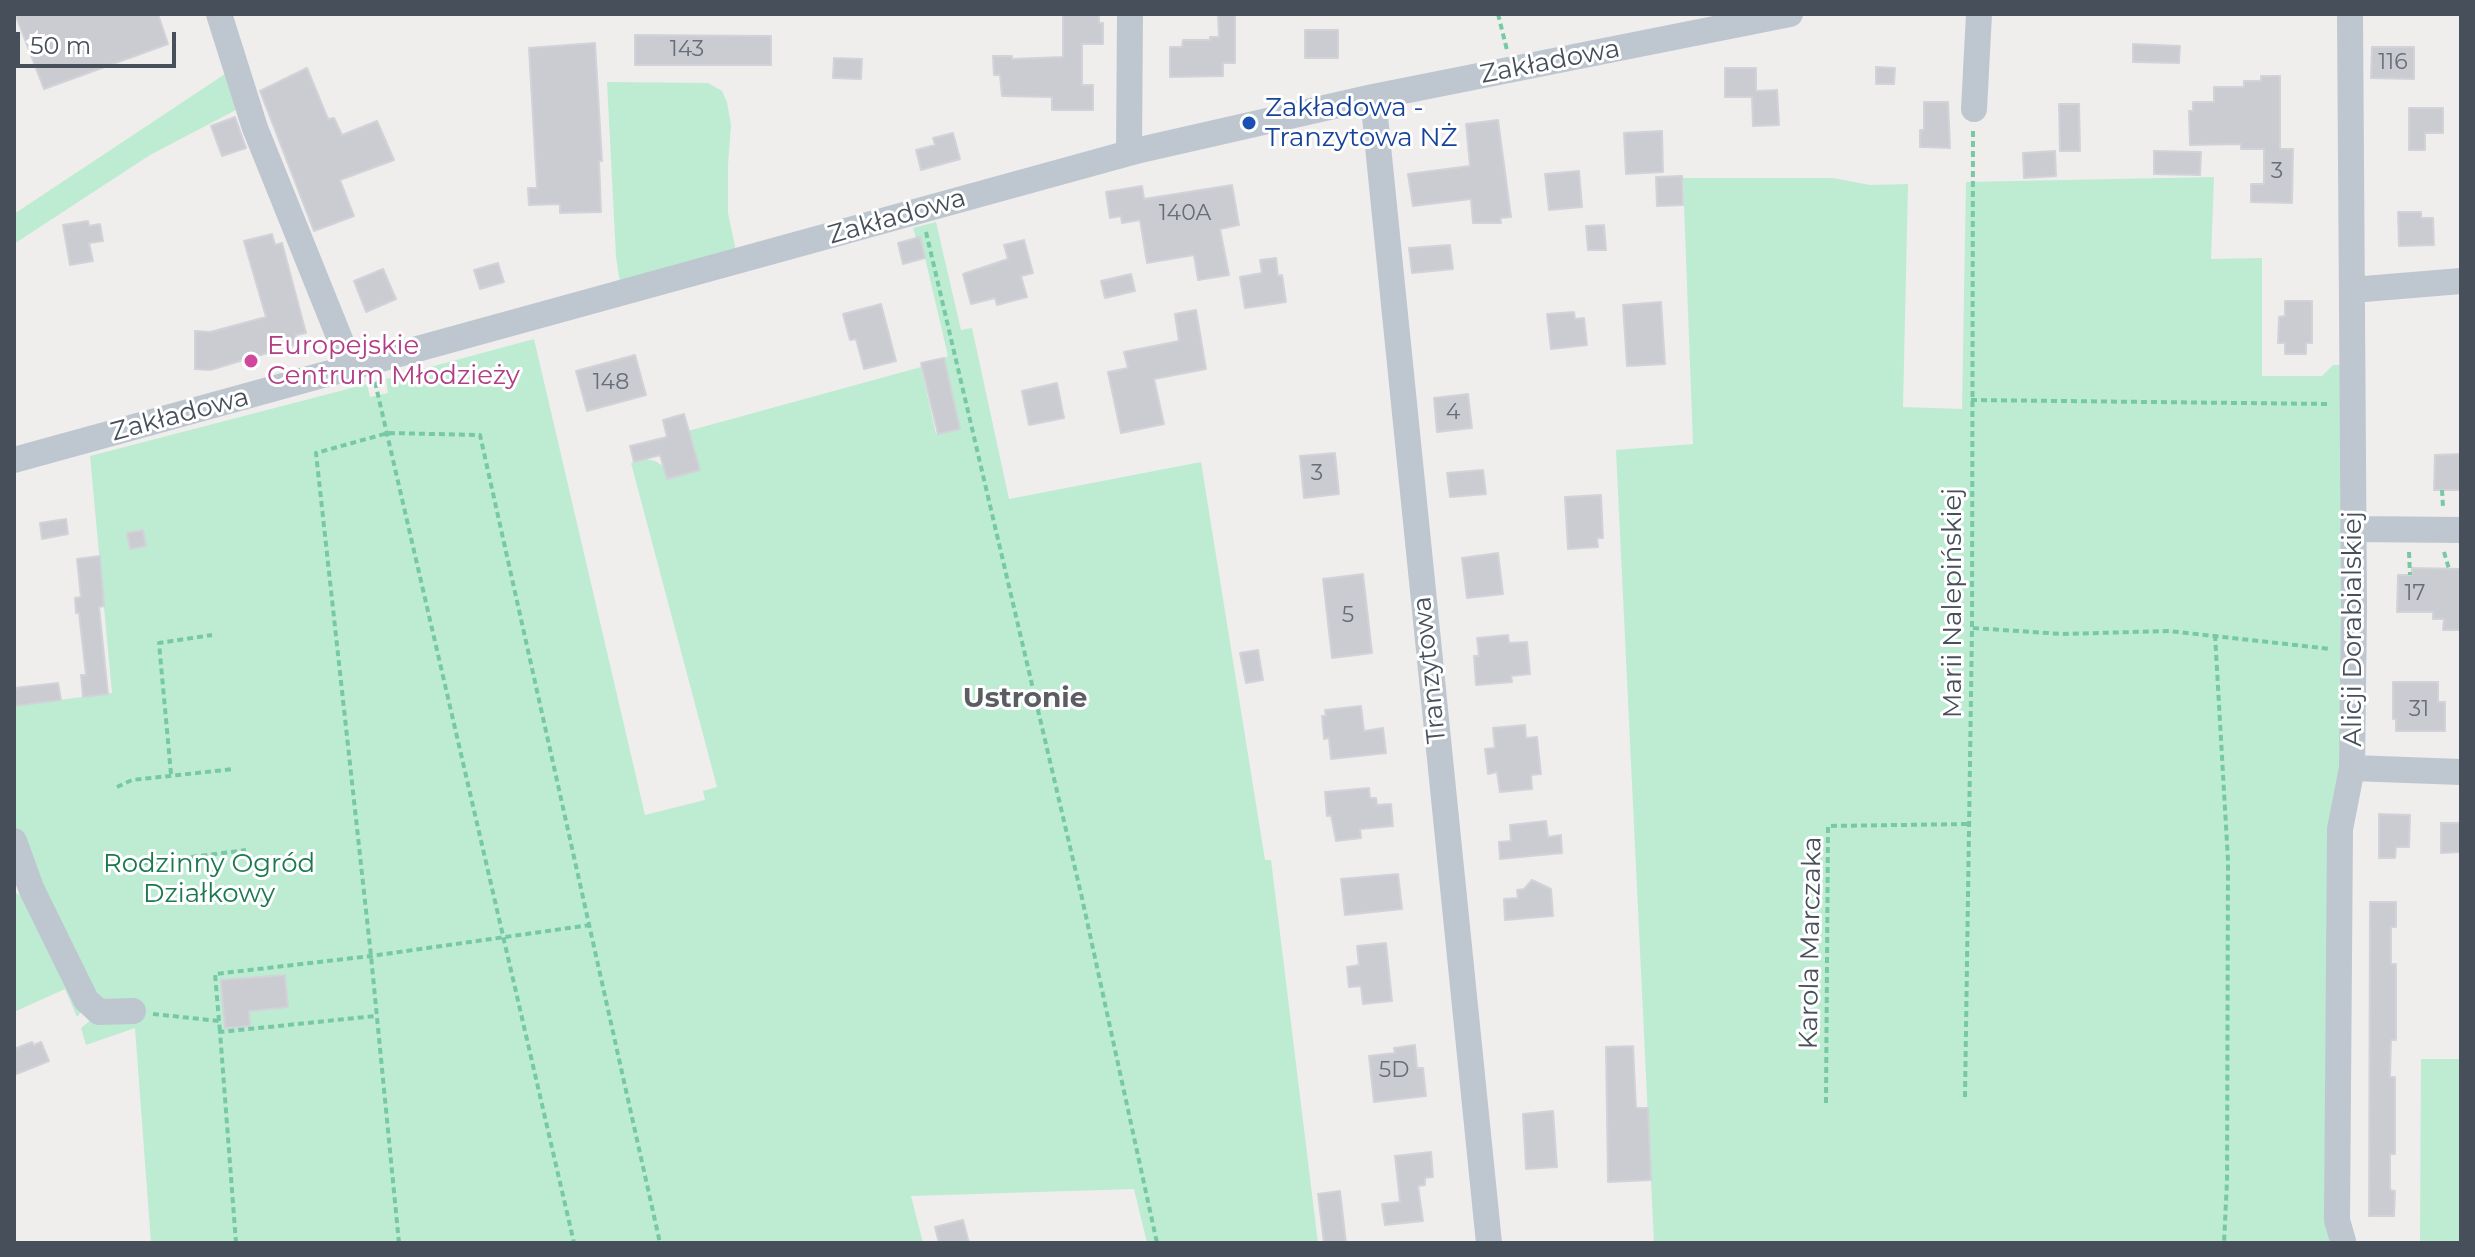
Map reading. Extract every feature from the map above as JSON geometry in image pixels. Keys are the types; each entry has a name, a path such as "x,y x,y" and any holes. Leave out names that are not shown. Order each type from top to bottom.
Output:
{"street":[{"path":"219,14 255,128 352,369"},
{"path":"1129,153 1130,14"},
{"name":"Zakładowa","path":"14,460 1129,153 1249,123 1790,14"},
{"path":"1974,117 1979,14"},
{"name":"Alicji Dorabialskiej","path":"2343,1241 2337,1220 2340,829 2352,768 2353,652 2350,14"},
{"name":"Tranzytowa","path":"1373,97 1489,1243"},
{"path":"2352,290 2461,281"},
{"path":"2353,529 2461,530"},
{"path":"2352,768 2461,772"},
{"path":"14,841 25,892 92,1008 109,1013 133,1011"}],"path":[{"path":"1498,14 1508,56"},
{"name":"Marii Nalepińskiej","path":"1965,1097 1972,628 1974,117"},
{"path":"921,211 1082,898 1157,1243"},
{"path":"378,395 574,1243"},
{"path":"1971,400 2352,404"},
{"path":"399,1243 316,453 388,433 480,435 660,1243"},
{"path":"1972,628 2062,634 2169,631 2353,652"},
{"path":"171,774 159,643 212,635"},
{"path":"2215,635 2228,861 2224,1243"},
{"path":"117,787 132,780 171,774 234,769"},
{"name":"Karola Marczaka","path":"1826,1103 1828,826 1969,824"},
{"path":"122,866 246,850"},
{"path":"236,1243 215,974 590,925"},
{"path":"133,1011 219,1021"},
{"path":"220,1032 375,1016"}],"green space":[{"path":"225,74 236,110 150,155 14,244 14,214"},
{"path":"607,82 708,83 722,91 731,125 728,213 736,251 620,283"},
{"path":"2214,177 2211,259 2262,258 2262,376 2322,376 2333,365 2342,365 2347,738 2333,847 2329,1243 1654,1243 1616,450 1693,444 1683,178 1833,178 1870,185 1908,184 1903,407 1962,409 1966,182"},
{"name":"Rodzinny Ogród Działkowy","path":"936,222 961,330 972,328 1009,499 1201,462 1265,860 1271,860 1318,1243 1147,1243 1134,1189 911,1196 923,1243 151,1243 135,1028 86,1045 81,1028 105,1008 33,875 14,823 14,706 112,693 90,456 367,384 370,397 388,393 386,379 534,339 645,815 705,800 703,791 717,787 631,463 646,459 655,461 663,466 668,479 699,470 688,431 921,367 936,434 959,429 944,358 948,356 920,238 916,238 913,228"},
{"path":"14,892 22,896 81,1012 77,1017 65,989 14,1012"},
{"path":"2421,1059 2461,1059 2461,1243 2420,1243"}],"building":[{"path":"15,14 158,14 168,44 44,89"},
{"path":"1063,14 1099,14 1099,23 1103,23 1103,44 1082,44 1082,85 1093,85 1093,110 1052,110 1052,97 1002,96 1000,75 994,75 993,56 1012,56 1012,59 1063,57"},
{"path":"1218,14 1235,14 1235,63 1223,63 1223,76 1170,77 1170,47 1182,47 1183,40 1219,37"},
{"path":"1305,30 1338,30 1338,58 1305,58"},
{"path":"635,35 771,36 771,65 635,65"},
{"path":"595,43 602,161 599,161 601,212 560,213 560,204 529,205 528,188 537,188 529,48"},
{"path":"2133,44 2180,46 2179,63 2133,62"},
{"path":"2372,47 2414,47 2414,79 2371,78"},
{"path":"834,58 862,59 861,79 833,78"},
{"path":"1876,67 1895,68 1894,84 1876,84"},
{"path":"307,68 328,119 334,118 342,135 377,121 394,160 340,180 354,216 314,231 260,91"},
{"path":"1725,68 1756,68 1756,91 1777,90 1779,125 1753,126 1752,97 1725,97"},
{"path":"2261,76 2280,76 2280,149 2293,149 2292,203 2251,202 2251,184 2264,184 2264,149 2241,149 2241,144 2190,145 2189,111 2193,111 2193,102 2214,102 2214,87 2244,87 2244,81 2261,81"},
{"path":"1924,102 1948,102 1950,148 1920,147 1920,130 1924,130"},
{"path":"2059,104 2079,104 2080,151 2060,151"},
{"path":"2409,108 2443,108 2443,133 2425,133 2425,150 2409,150"},
{"path":"235,117 246,148 222,156 211,126"},
{"path":"1498,120 1511,217 1500,218 1501,223 1473,223 1471,199 1413,206 1408,174 1470,166 1466,124"},
{"path":"1662,131 1663,172 1626,174 1624,133"},
{"path":"953,133 960,159 921,170 916,150 935,145 933,138"},
{"path":"2055,151 2056,176 2024,178 2023,153"},
{"path":"2154,151 2201,152 2200,175 2154,174"},
{"path":"1579,171 1582,207 1549,210 1545,174"},
{"path":"1682,176 1683,205 1657,206 1656,177"},
{"path":"1232,185 1239,225 1220,229 1229,275 1198,280 1194,255 1147,263 1140,220 1122,223 1121,216 1110,218 1106,192 1142,186 1144,199"},
{"path":"2398,212 2421,212 2421,218 2433,218 2434,245 2399,246"},
{"path":"88,221 89,226 100,224 103,241 89,243 93,261 70,265 63,225"},
{"path":"1604,225 1606,250 1588,250 1586,226"},
{"path":"272,234 275,245 282,243 306,333 296,335 298,344 210,370 195,369 195,331 210,332 266,317 244,241"},
{"path":"920,237 925,258 903,264 898,243"},
{"path":"1024,240 1033,273 1021,276 1027,297 997,305 995,298 971,304 963,274 1008,259 1004,245"},
{"path":"1450,245 1453,269 1412,273 1409,248"},
{"path":"1276,258 1286,302 1245,308 1240,277 1262,273 1260,260"},
{"path":"498,263 504,282 480,289 474,270"},
{"path":"383,269 396,299 366,312 354,281"},
{"path":"1131,274 1135,291 1105,298 1101,281"},
{"path":"2285,301 2312,301 2312,343 2306,343 2306,354 2285,354 2285,343 2278,343 2279,317 2285,316"},
{"path":"1661,302 1665,364 1627,366 1623,305"},
{"path":"881,304 896,361 864,369 856,339 850,340 843,314"},
{"path":"1196,310 1206,369 1154,379 1164,424 1121,433 1108,372 1128,368 1124,352 1179,341 1175,314"},
{"path":"1574,312 1575,319 1584,318 1587,345 1551,349 1547,314"},
{"path":"635,355 646,395 587,411 576,371"},
{"path":"944,358 960,429 938,434 921,363"},
{"path":"1057,383 1064,418 1029,425 1022,391"},
{"path":"1468,394 1472,428 1437,432 1434,398"},
{"path":"684,414 700,470 667,479 660,455 634,462 630,446 667,437 663,420"},
{"path":"1335,453 1339,494 1304,498 1300,456"},
{"path":"2461,454 2461,490 2434,490 2435,455"},
{"path":"1483,470 1486,494 1450,497 1447,473"},
{"path":"1601,495 1603,538 1597,538 1598,547 1568,549 1565,497"},
{"path":"66,519 68,534 42,539 40,523"},
{"path":"143,530 146,546 130,549 127,533"},
{"path":"1498,553 1503,594 1467,598 1462,558"},
{"path":"100,556 104,606 99,607 108,694 83,697 81,675 86,675 79,613 76,613 75,598 81,597 77,559"},
{"path":"2412,568 2461,569 2461,630 2443,630 2444,619 2433,619 2433,612 2397,612 2398,575 2412,575"},
{"path":"1363,574 1372,653 1332,658 1323,579"},
{"path":"1508,635 1509,643 1527,642 1530,674 1511,676 1512,682 1476,685 1474,656 1479,656 1477,638"},
{"path":"1258,650 1263,680 1246,683 1240,653"},
{"path":"2393,682 2438,682 2438,702 2445,702 2445,731 2396,731"},
{"path":"58,683 61,700 14,706 14,688"},
{"path":"1361,706 1364,731 1383,728 1386,753 1331,759 1329,738 1324,739 1322,716 1326,716 1325,710"},
{"path":"1525,725 1526,738 1537,737 1541,774 1531,775 1532,789 1500,792 1497,772 1488,774 1485,749 1495,748 1493,728"},
{"path":"1369,788 1370,798 1376,798 1377,805 1391,804 1393,826 1360,829 1361,838 1336,841 1331,815 1327,816 1325,792"},
{"path":"2379,814 2410,815 2409,847 2396,847 2395,858 2379,858"},
{"path":"1546,821 1548,837 1561,835 1562,853 1500,859 1499,842 1511,841 1510,825"},
{"path":"2441,823 2461,823 2461,852 2441,853"},
{"path":"1398,874 1402,909 1345,915 1341,879"},
{"path":"1532,880 1551,889 1553,916 1505,920 1504,899 1518,898 1517,890 1524,889"},
{"path":"2370,902 2396,902 2396,927 2391,927 2391,964 2396,964 2396,1040 2391,1040 2390,1077 2395,1077 2395,1154 2390,1154 2390,1190 2395,1191 2394,1216 2369,1216"},
{"path":"1386,943 1392,1001 1363,1004 1361,986 1349,987 1347,967 1359,965 1357,946"},
{"path":"285,975 288,1007 249,1011 250,1026 225,1028 221,980"},
{"path":"32,1042 34,1045 41,1042 49,1061 14,1075 14,1049"},
{"path":"1415,1045 1417,1068 1423,1068 1426,1096 1374,1102 1369,1056 1395,1053 1394,1048"},
{"path":"1633,1046 1636,1108 1648,1108 1651,1180 1608,1182 1606,1047"},
{"path":"1553,1111 1557,1167 1526,1169 1523,1114"},
{"path":"1431,1152 1433,1177 1425,1178 1425,1185 1418,1186 1423,1221 1385,1225 1382,1204 1400,1202 1395,1156"},
{"path":"1340,1191 1346,1243 1324,1243 1318,1194"},
{"path":"963,1220 969,1243 939,1243 935,1227"}],"place":[{"name":"Zakładowa - Tranzytowa NŻ","path":"1249,123"},
{"name":"Europejskie Centrum Młodzieży","path":"251,361"}],"district":[{"name":"Ustronie","path":"1025,699"}]}
